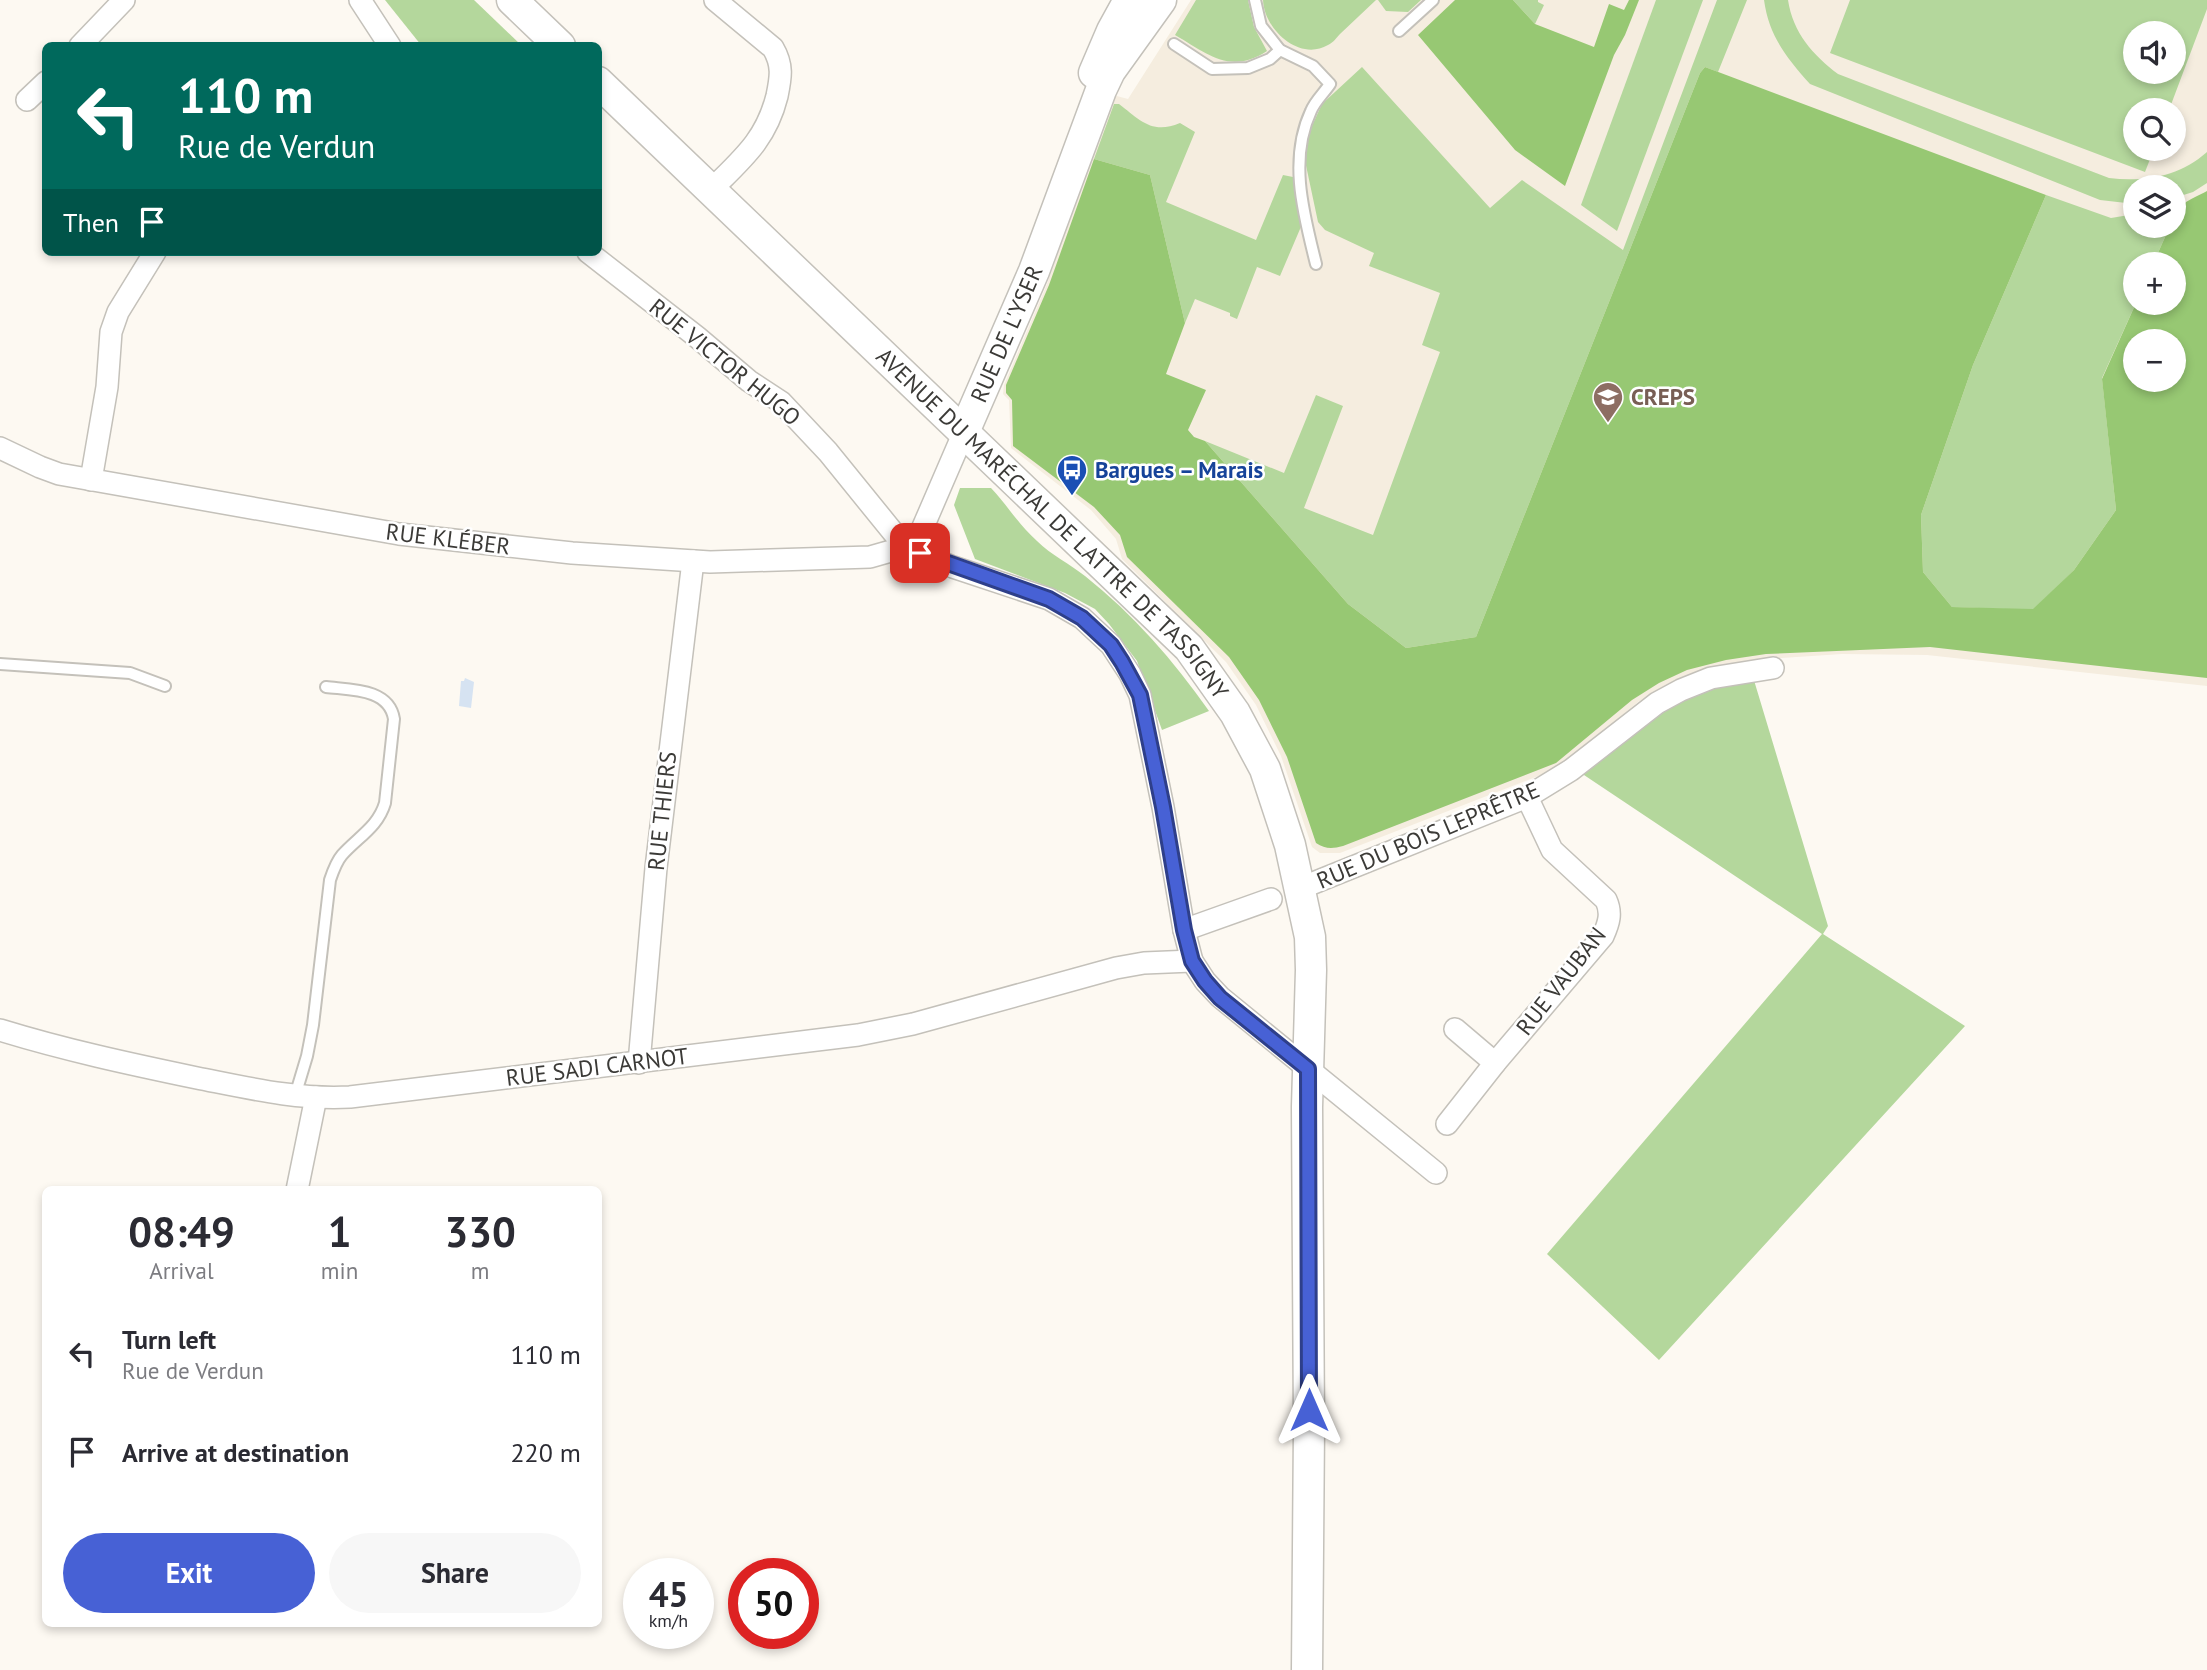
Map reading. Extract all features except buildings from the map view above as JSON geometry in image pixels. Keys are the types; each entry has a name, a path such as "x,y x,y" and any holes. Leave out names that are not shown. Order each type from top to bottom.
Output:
{"main road":[{"path":"512,0 557,42"},
{"name":"RUE DE L'YSER","path":"964,432 1034,271 1110,71 1129,8 1161,0"},
{"name":"AVENUE DU MARÉCHAL DE LATTRE DE TASSIGNY","path":"602,86 1158,616 1200,661 1255,747 1282,817 1301,888 1311,945 1308,1069 1307,1670"}],"street":[{"path":"84,42 124,0"},
{"path":"360,0 387,42"},
{"path":"711,190 757,143 764,132 776,99 782,69 773,48 715,0"},
{"path":"27,100 42,86"},
{"path":"92,480 107,387 111,332 123,303 152,256"},
{"name":"RUE VICTOR HUGO","path":"593,256 749,381 781,402 828,452 905,547"},
{"name":"RUE DE L'YSER","path":"905,547 920,534 964,432"},
{"name":"RUE KLÉBER","path":"0,448 50,471 92,480 399,534 552,551 726,562 870,557 905,547"},
{"path":"905,547 953,567 1049,599 1082,618 1111,645 1140,695 1192,961 1220,998 1436,1173"},
{"name":"RUE THIERS","path":"639,1063 656,868 693,561"},
{"name":"RUE DU BOIS LEPRÊTRE","path":"1301,888 1527,797 1571,770 1667,697 1711,678 1773,668"},
{"name":"RUE VAUBAN","path":"1447,1124 1602,936 1610,917 1606,900 1552,850 1527,797"},
{"path":"1184,930 1271,899"},
{"name":"RUE SADI CARNOT","path":"0,1030 69,1050 262,1091 350,1097 880,1031 1116,968 1144,963 1192,961"},
{"path":"1455,1029 1495,1063"},
{"path":"297,1186 305,1096"}],"lane":[{"path":"1255,0 1261,26 1280,50 1313,66 1330,84 1311,110 1301,140 1298,173 1316,264"},
{"path":"1399,30 1433,0"},
{"path":"1174,44 1212,69 1248,68 1270,60 1280,50"},
{"path":"0,664 130,673 165,686"},
{"path":"305,1096 307,1056 330,880 342,855 370,830 383,812 394,719 389,706 377,695 326,687"}],"shaded area":[{"name":"CREPS","path":"1191,0 2207,0 2207,686 1927,655 1842,654 1749,660 1696,673 1668,684 1638,702 1559,768 1340,853 1320,853 1312,847 1281,756 1256,705 1226,662 1122,559 1116,539 1091,510 1011,448 1009,400 1003,394 1004,385 1047,284 1113,95 1128,99"}],"green space":[{"path":"385,0 474,0 518,42 419,42"},
{"path":"1196,0 1248,0 1254,27 1267,51 1254,58 1230,61 1209,55 1175,35"},
{"path":"1263,0 1376,0 1330,44 1317,49 1306,49 1285,40 1276,31 1265,11"},
{"path":"1378,0 1421,0 1408,12 1386,11"},
{"path":"1455,0 1513,0 1535,24 1594,47 1609,4 1624,10 1629,0 1639,0 1614,55 1565,186 1515,150 1418,35"},
{"path":"1513,0 1538,0 1544,5 1535,24"},
{"path":"1656,0 1703,0 1617,231 1581,205"},
{"path":"1717,0 1747,0 1718,72 1705,67 1700,73 1476,637 1406,648 1348,604 1205,441 1284,473 1316,395 1343,406 1304,508 1373,535 1440,352 1422,345 1440,293 1369,266 1374,253 1325,230 1318,222 1304,156 1310,130 1322,104 1362,67 1490,208 1522,180 1623,250"},
{"path":"1764,0 1788,0 1799,33 1820,59 1838,74 2109,178 2123,179 2123,203 2100,200 1810,84 1780,45 1766,13"},
{"path":"1850,0 2207,0 2207,9 2186,65 2186,21 2123,21 2123,84 2179,84 2174,98 2123,98 2123,161 2149,161 2145,172 1830,53"},
{"path":"1705,67 2046,195 1973,365 1921,515 1923,572 1952,607 2033,609 2074,570 2116,510 2102,379 2123,332 2123,392 2186,392 2186,329 2124,329 2131,315 2186,315 2186,252 2158,252 2165,238 2186,238 2186,203 2207,191 2207,678 1930,647 1766,654 1726,660 1687,670 1659,683 1632,700 1556,763 1343,846 1329,848 1316,843 1287,757 1259,700 1229,657 1127,557 1120,535 1094,507 1013,446 1012,400 1006,393 1006,385 1049,285 1094,159 1150,175 1185,323 1166,374 1206,390 1188,430 1194,437 1205,441 1348,604 1406,648 1476,637 1700,73"},
{"path":"1114,104 1119,104 1147,124 1162,127 1180,123 1195,132 1166,202 1256,240 1283,175 1293,177 1303,222 1280,276 1257,267 1237,319 1230,316 1230,313 1195,299 1185,323 1150,175 1094,159"},
{"path":"2207,152 2207,183 2186,194 2186,175 2164,175 2185,167"},
{"path":"2046,195 2111,218 2123,216 2123,238 2165,238 2158,252 2123,252 2123,315 2131,315 2102,378 2116,510 2074,570 2033,610 1952,607 1923,572 1921,515 1973,365"},
{"path":"960,488 991,488 1037,541 1085,576 1136,622 1182,674 1209,711 1162,730 1137,661 1095,609 1065,593 975,559 954,505"},
{"path":"1753,677 1828,926 1823,934 1965,1026 1659,1360 1547,1254 1822,934 1581,773 1617,742 1694,690"}],"water":[{"path":"465,678 474,682 471,708 459,706 461,681"}],"place":[{"name":"CREPS","path":"1608,424"},
{"name":"Bargues – Marais","path":"1072,497"}],"route":[{"path":"920,553 953,567 1049,599 1082,618 1111,645 1140,695 1192,961 1220,998 1308,1069 1309,1410"}]}
